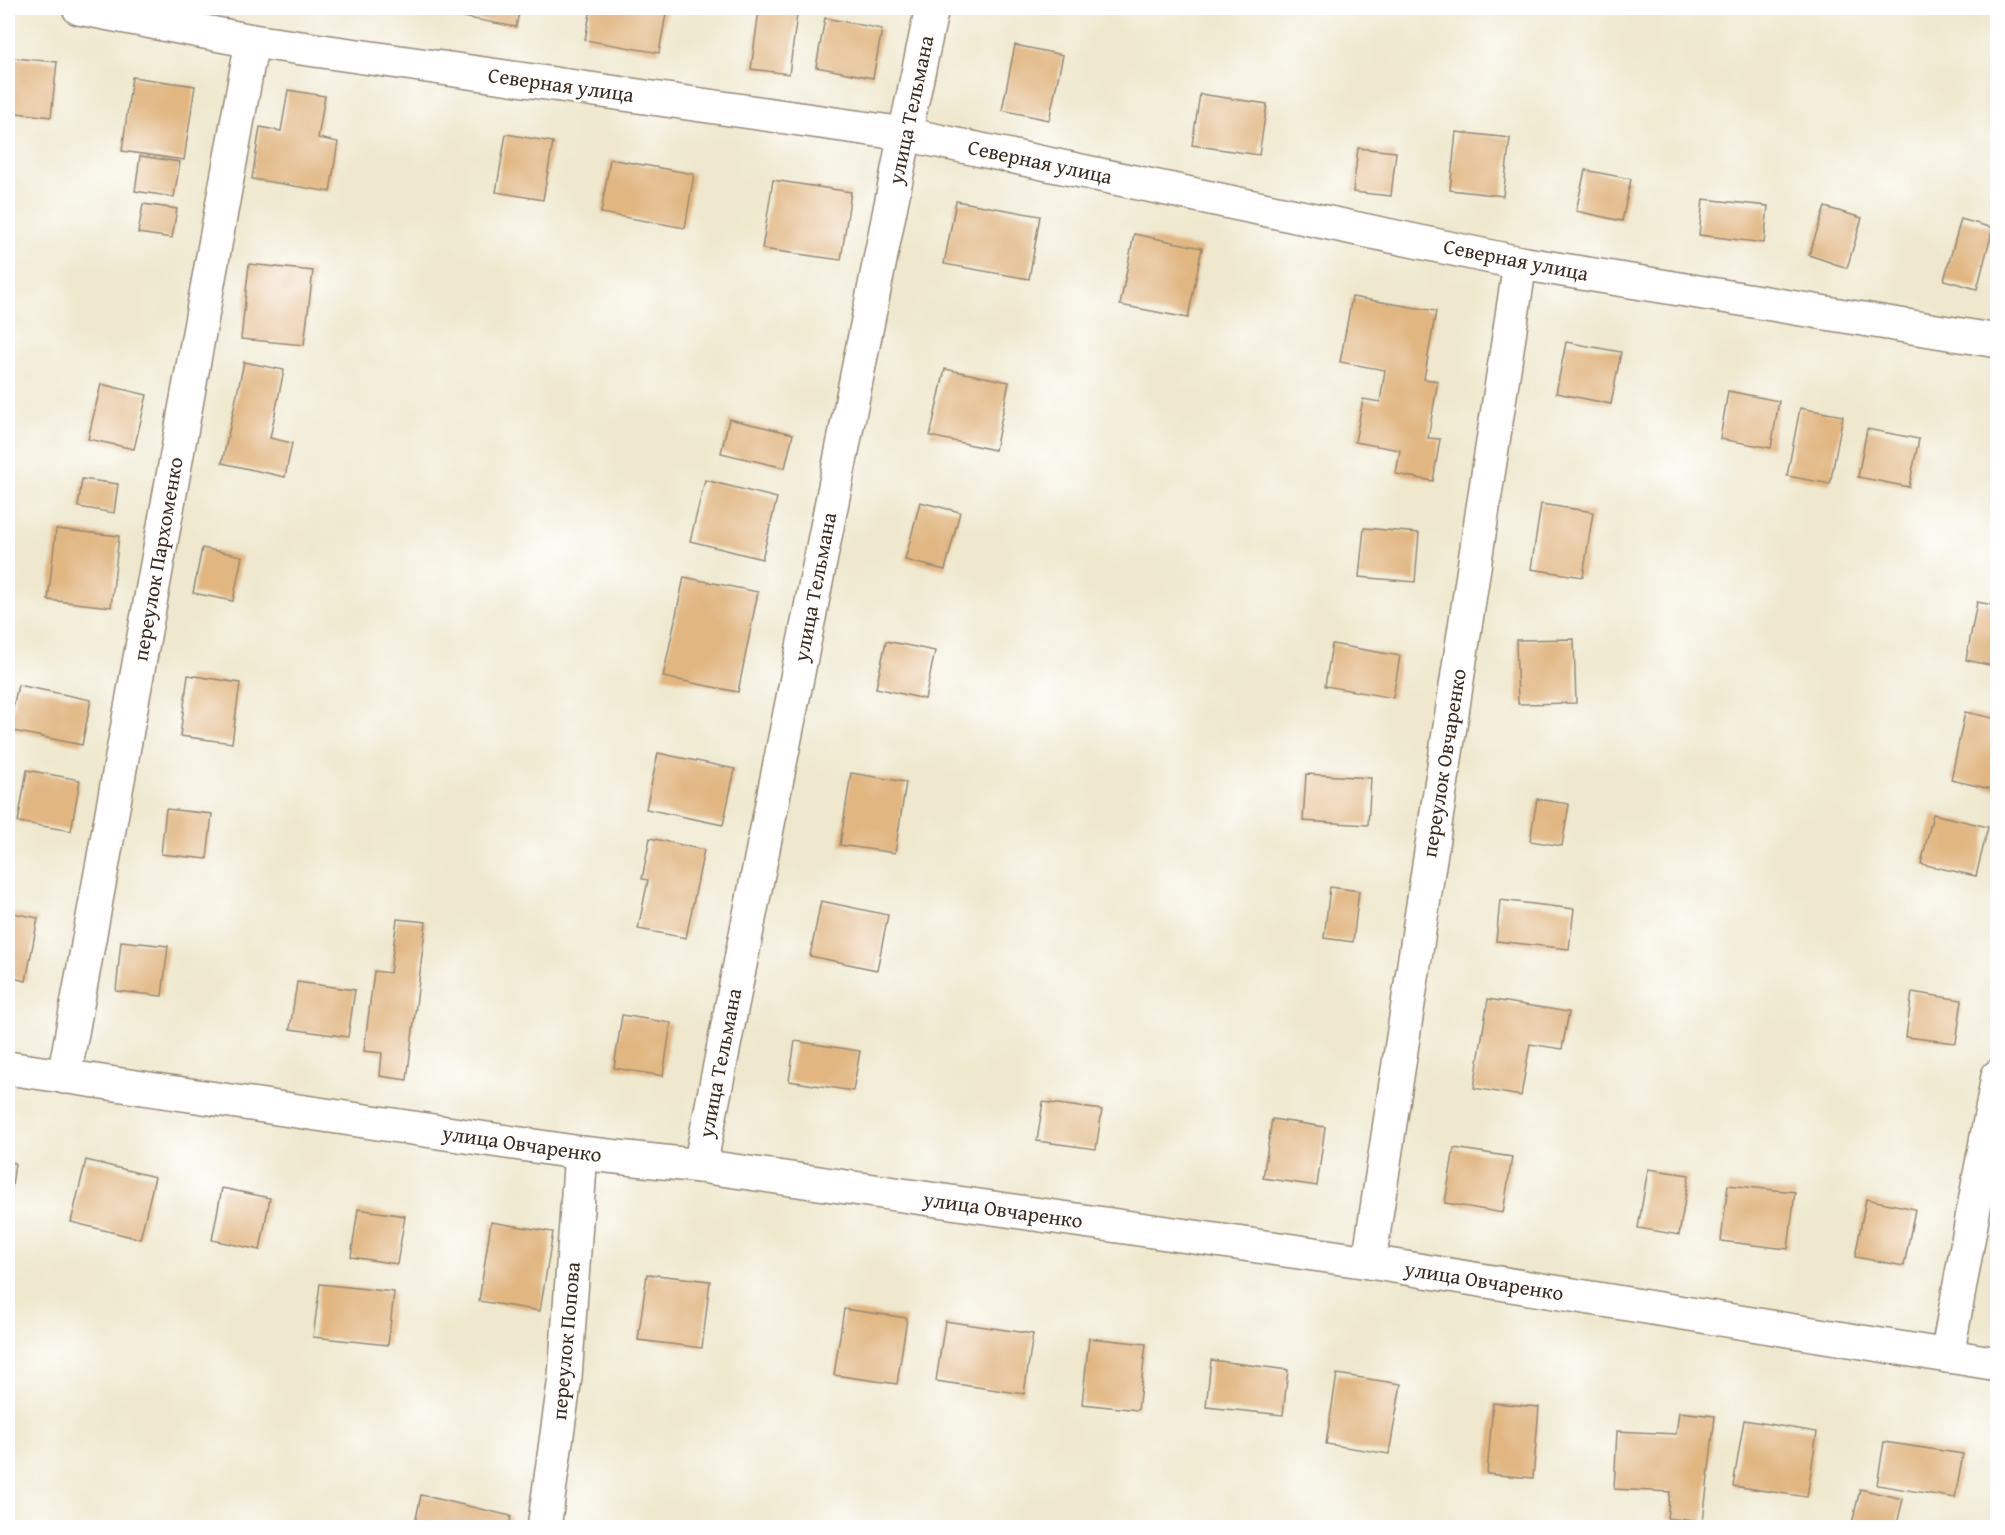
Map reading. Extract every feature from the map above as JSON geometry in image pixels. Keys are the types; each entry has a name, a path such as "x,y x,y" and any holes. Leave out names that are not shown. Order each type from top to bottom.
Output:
{"street":[{"name":"Северная улица","path":"79,8 252,41 905,134 1520,263 1998,341"},
{"name":"улица Тельмана","path":"700,1166 932,8"},
{"name":"переулок Пархоменко","path":"64,1077 252,41"},
{"name":"переулок Овчаренко","path":"1369,1262 1520,263"},
{"name":"улица Овчаренко","path":"8,1068 581,1153 700,1166 1369,1262 1998,1364"},
{"path":"1947,1356 1998,1076"},
{"name":"переулок Попова","path":"544,1527 565,1377 581,1153"}],"building":[{"path":"459,8 520,8 516,27 457,16"},
{"path":"591,8 667,8 659,53 585,40"},
{"path":"759,10 797,15 789,74 751,69"},
{"path":"825,18 882,29 873,78 816,67"},
{"path":"1015,45 1063,55 1049,120 1002,110"},
{"path":"13,58 57,62 51,117 8,112"},
{"path":"132,77 195,86 184,160 122,151"},
{"path":"288,90 325,96 318,138 338,142 330,192 252,179 260,127 281,131"},
{"path":"1200,94 1267,104 1259,155 1192,145"},
{"path":"1456,132 1510,138 1503,196 1450,190"},
{"path":"506,134 553,142 543,200 496,192"},
{"path":"1358,148 1396,152 1391,196 1353,192"},
{"path":"140,156 180,162 174,197 135,191"},
{"path":"610,159 694,174 685,228 601,213"},
{"path":"1585,170 1631,179 1622,221 1576,211"},
{"path":"773,180 851,192 841,260 762,249"},
{"path":"1703,199 1768,206 1764,243 1699,235"},
{"path":"956,201 1040,216 1029,279 944,264"},
{"path":"143,204 177,209 172,238 138,233"},
{"path":"1825,207 1862,218 1847,268 1809,255"},
{"path":"1961,219 1993,228 1977,289 1944,280"},
{"path":"1134,234 1202,248 1188,318 1120,305"},
{"path":"249,264 313,271 304,345 241,339"},
{"path":"1352,297 1436,311 1424,379 1438,381 1428,438 1440,439 1433,481 1396,474 1400,450 1355,442 1363,399 1380,402 1385,370 1340,362"},
{"path":"1566,342 1621,352 1611,404 1556,393"},
{"path":"244,362 284,370 270,438 292,443 285,477 222,463"},
{"path":"945,369 1009,382 995,450 930,436"},
{"path":"101,384 147,395 134,449 88,439"},
{"path":"1728,391 1779,401 1771,448 1720,439"},
{"path":"1800,408 1843,416 1830,484 1787,476"},
{"path":"729,419 793,434 785,468 721,453"},
{"path":"1867,429 1919,439 1909,487 1858,477"},
{"path":"82,479 118,484 114,513 78,507"},
{"path":"705,480 777,498 762,559 690,541"},
{"path":"920,502 960,512 945,570 905,560"},
{"path":"1541,504 1593,512 1583,577 1531,569"},
{"path":"1364,528 1419,533 1415,582 1359,577"},
{"path":"56,529 119,536 111,607 48,600"},
{"path":"202,548 242,556 233,601 193,593"},
{"path":"684,577 758,592 738,692 663,677"},
{"path":"1977,602 1998,606 1998,667 1966,660"},
{"path":"1574,639 1576,703 1518,704 1516,640"},
{"path":"886,641 935,651 925,699 876,688"},
{"path":"1332,644 1400,656 1393,698 1325,686"},
{"path":"188,675 240,683 232,743 180,736"},
{"path":"18,685 91,700 82,745 8,730"},
{"path":"1965,712 1998,719 1996,790 1951,780"},
{"path":"658,753 735,769 723,825 646,809"},
{"path":"27,770 80,780 71,831 18,822"},
{"path":"851,773 906,782 895,853 840,845"},
{"path":"1306,774 1371,778 1368,825 1303,821"},
{"path":"1537,799 1569,804 1562,846 1530,841"},
{"path":"166,809 212,814 207,859 161,854"},
{"path":"1933,814 1988,827 1976,876 1921,864"},
{"path":"650,838 704,850 686,938 638,929 648,880 642,879"},
{"path":"1330,887 1359,891 1353,942 1324,938"},
{"path":"1500,900 1574,909 1569,949 1496,941"},
{"path":"821,901 888,915 877,970 810,956"},
{"path":"8,912 38,918 26,981 8,977"},
{"path":"397,919 426,922 407,1080 380,1076 382,1053 364,1051 374,971 390,973"},
{"path":"121,941 168,946 162,996 116,991"},
{"path":"297,982 355,990 348,1037 290,1029"},
{"path":"1912,992 1962,1000 1956,1043 1906,1037"},
{"path":"1488,999 1569,1012 1562,1049 1530,1044 1521,1096 1474,1088"},
{"path":"622,1015 671,1023 663,1076 614,1068"},
{"path":"795,1041 860,1051 853,1091 789,1081"},
{"path":"1043,1102 1102,1110 1096,1149 1037,1141"},
{"path":"1272,1119 1325,1127 1317,1186 1263,1178"},
{"path":"1454,1148 1512,1157 1503,1213 1445,1203"},
{"path":"86,1160 155,1177 140,1239 71,1222"},
{"path":"8,1162 15,1163 9,1208 8,1208"},
{"path":"1648,1169 1689,1175 1679,1235 1638,1228"},
{"path":"1728,1185 1795,1192 1788,1249 1721,1241"},
{"path":"222,1188 270,1198 260,1250 212,1240"},
{"path":"1866,1199 1915,1209 1904,1266 1855,1257"},
{"path":"358,1209 405,1216 397,1264 351,1257"},
{"path":"491,1222 553,1232 540,1311 479,1301"},
{"path":"647,1274 710,1281 702,1348 638,1340"},
{"path":"320,1284 394,1292 388,1345 313,1337"},
{"path":"844,1309 907,1318 897,1384 834,1375"},
{"path":"945,1321 1033,1334 1024,1394 936,1381"},
{"path":"1089,1338 1146,1344 1138,1410 1082,1404"},
{"path":"1211,1360 1288,1370 1283,1415 1206,1407"},
{"path":"1337,1374 1401,1384 1389,1454 1326,1444"},
{"path":"1493,1403 1539,1407 1533,1478 1487,1474"},
{"path":"1679,1412 1715,1416 1703,1522 1667,1518 1670,1492 1614,1489 1617,1431 1676,1434"},
{"path":"1744,1420 1817,1432 1807,1497 1733,1486"},
{"path":"1884,1442 1963,1454 1955,1498 1877,1485"},
{"path":"1860,1489 1903,1499 1896,1528 1851,1528"},
{"path":"421,1495 511,1516 509,1528 414,1528"}]}
